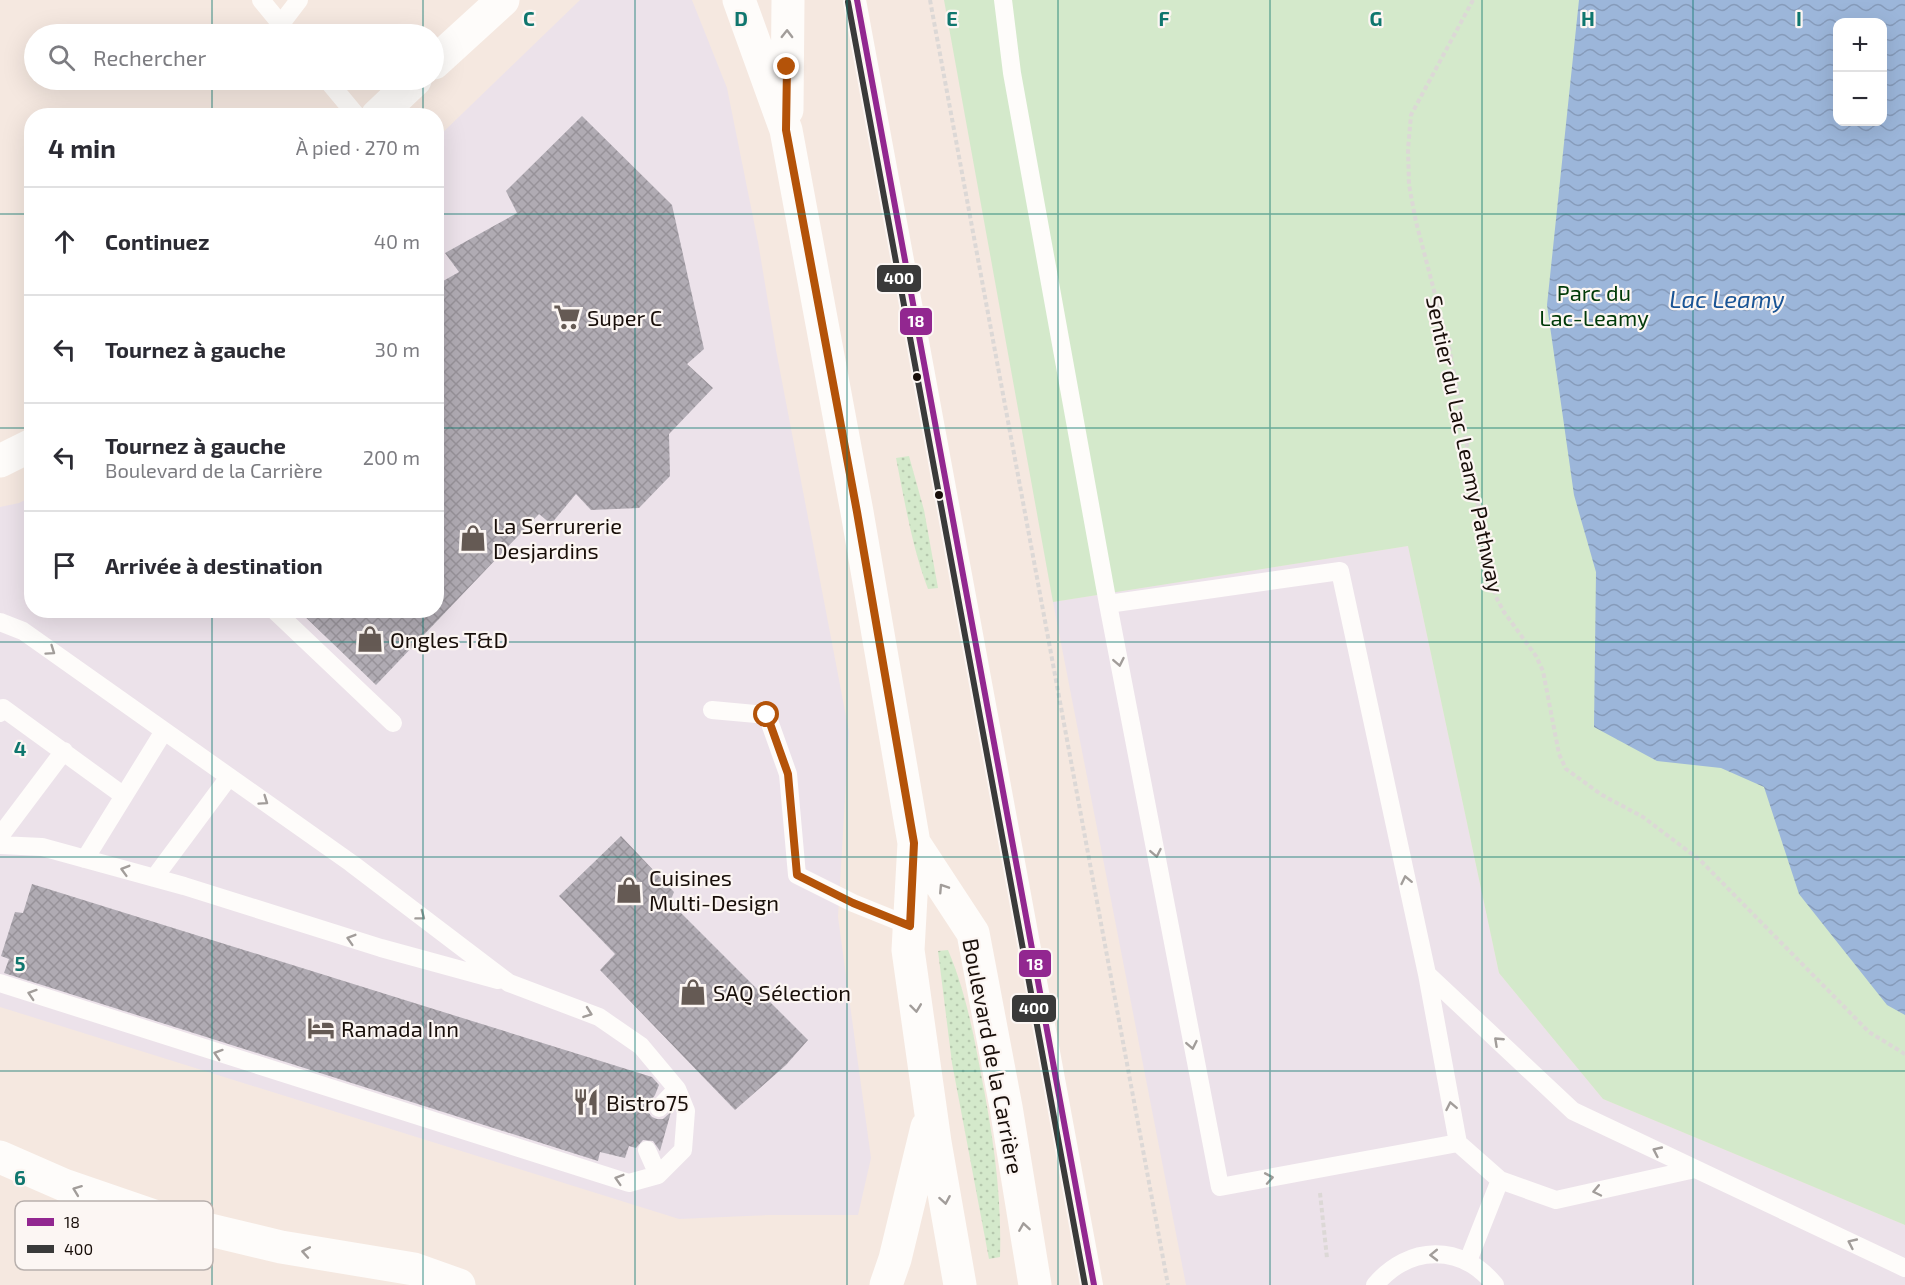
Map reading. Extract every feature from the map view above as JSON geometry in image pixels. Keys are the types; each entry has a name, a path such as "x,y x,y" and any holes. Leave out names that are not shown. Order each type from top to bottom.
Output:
{"main road":[{"path":"444,54 503,0"},
{"name":"Boulevard de la Carrière","path":"739,0 786,130 855,501 914,843 908,950 930,1114 960,1285"},
{"name":"Boulevard de la Carrière","path":"786,130 788,0"},
{"path":"384,108 404,90"},
{"path":"0,461 24,449"},
{"name":"Boulevard de la Carrière","path":"914,843 973,933 1006,1107 1035,1285"},
{"path":"886,1285 930,1114"},
{"path":"0,1157 64,1185 111,1201"},
{"path":"213,1231 281,1247 414,1269 459,1285"}],"lane":[{"path":"261,0 280,24"},
{"path":"288,24 299,0"},
{"path":"857,0 1094,1285"},
{"path":"1003,0 1012,74 1108,604 1220,1187 1458,1143"},
{"path":"1005,22 1012,0"},
{"path":"342,90 368,108"},
{"path":"1108,604 1340,571 1426,974 1458,1143 1500,1180 1556,1200 1695,1169"},
{"path":"282,618 393,723"},
{"path":"0,622 23,632 351,863 508,983"},
{"path":"0,713 3,708 124,796"},
{"path":"712,710 767,715 788,774 797,875 853,903 910,926"},
{"path":"85,859 164,731"},
{"path":"0,836 64,751"},
{"path":"154,878 229,777"},
{"path":"0,845 42,847 154,878 381,948 508,983 599,1017 641,1046 676,1089 686,1111 683,1150 658,1175 629,1183 0,983"},
{"path":"1426,974 1573,1111 1905,1268"},
{"path":"659,1108 676,1089"},
{"path":"647,1150 658,1175"},
{"path":"1468,1261 1500,1180"},
{"path":"1375,1285 1387,1272 1405,1260 1425,1254 1447,1255 1468,1261 1486,1274 1495,1285"}],"path":[{"path":"930,0 1168,1285"},
{"name":"Sentier du Lac Leamy Pathway","path":"1473,0 1411,115 1408,149 1409,185 1416,222 1449,351 1496,597 1544,671 1559,754 1566,769 1580,781 1643,817 1700,860 1869,1032 1905,1054"},
{"path":"1323,1208 1327,1258"}],"shaded area":[{"path":"580,0 692,0 727,88 849,732 838,917 871,1158 858,1215 769,1215 679,1219 0,1007 0,507 24,500 24,618 444,618 444,131"},
{"path":"1408,546 1499,973 1603,1099 1905,1225 1905,1285 1186,1285 1053,602"}],"green space":[{"name":"Parc du Lac-Leamy","path":"944,0 1905,0 1905,1225 1603,1099 1499,973 1408,546 1053,602"},
{"path":"909,456 924,510 938,588 928,589 909,525 896,458"},
{"path":"948,950 972,1026 993,1142 1000,1211 1000,1257 989,1259 952,1063 938,951"}],"water":[{"name":"Lac Leamy","path":"1579,0 1905,0 1905,1015 1887,1005 1799,894 1764,787 1721,768 1657,761 1594,727 1596,572 1574,495 1547,305"}],"building":[{"name":"Super C","path":"582,116 672,205 704,349 687,364 713,388 669,434 670,476 639,508 591,510 576,494 551,524 539,514 444,614 444,280 459,272 445,253 517,213 506,191"},
{"name":"Super C","path":"306,618 440,618 376,685"},
{"path":"621,836 674,892 670,902 808,1040 786,1065 735,1110 600,970 615,954 559,896"},
{"name":"Ramada Inn","path":"32,884 652,1077 659,1085 648,1105 648,1112 652,1117 663,1119 671,1112 660,1151 653,1141 643,1140 636,1148 629,1146 625,1158 600,1152 598,1161 4,973 9,959 1,956 15,912 23,913"}],"transit line":[{"name":"18","path":"857,0 1094,1285"},
{"name":"400","path":"848,2 1085,1285"}],"place":[{"name":"Super C","path":"567,317"},
{"name":"La Serrurerie Desjardins","path":"473,538"},
{"name":"Ongles T&D","path":"370,639"},
{"name":"Cuisines Multi-Design","path":"629,890"},
{"name":"SAQ Sélection","path":"693,992"},
{"name":"Ramada Inn","path":"321,1028"},
{"name":"Bistro75","path":"586,1102"}],"route":[{"path":"767,715 788,774 797,875 853,903 910,926 914,843 857,512 786,130 787,67"}]}
